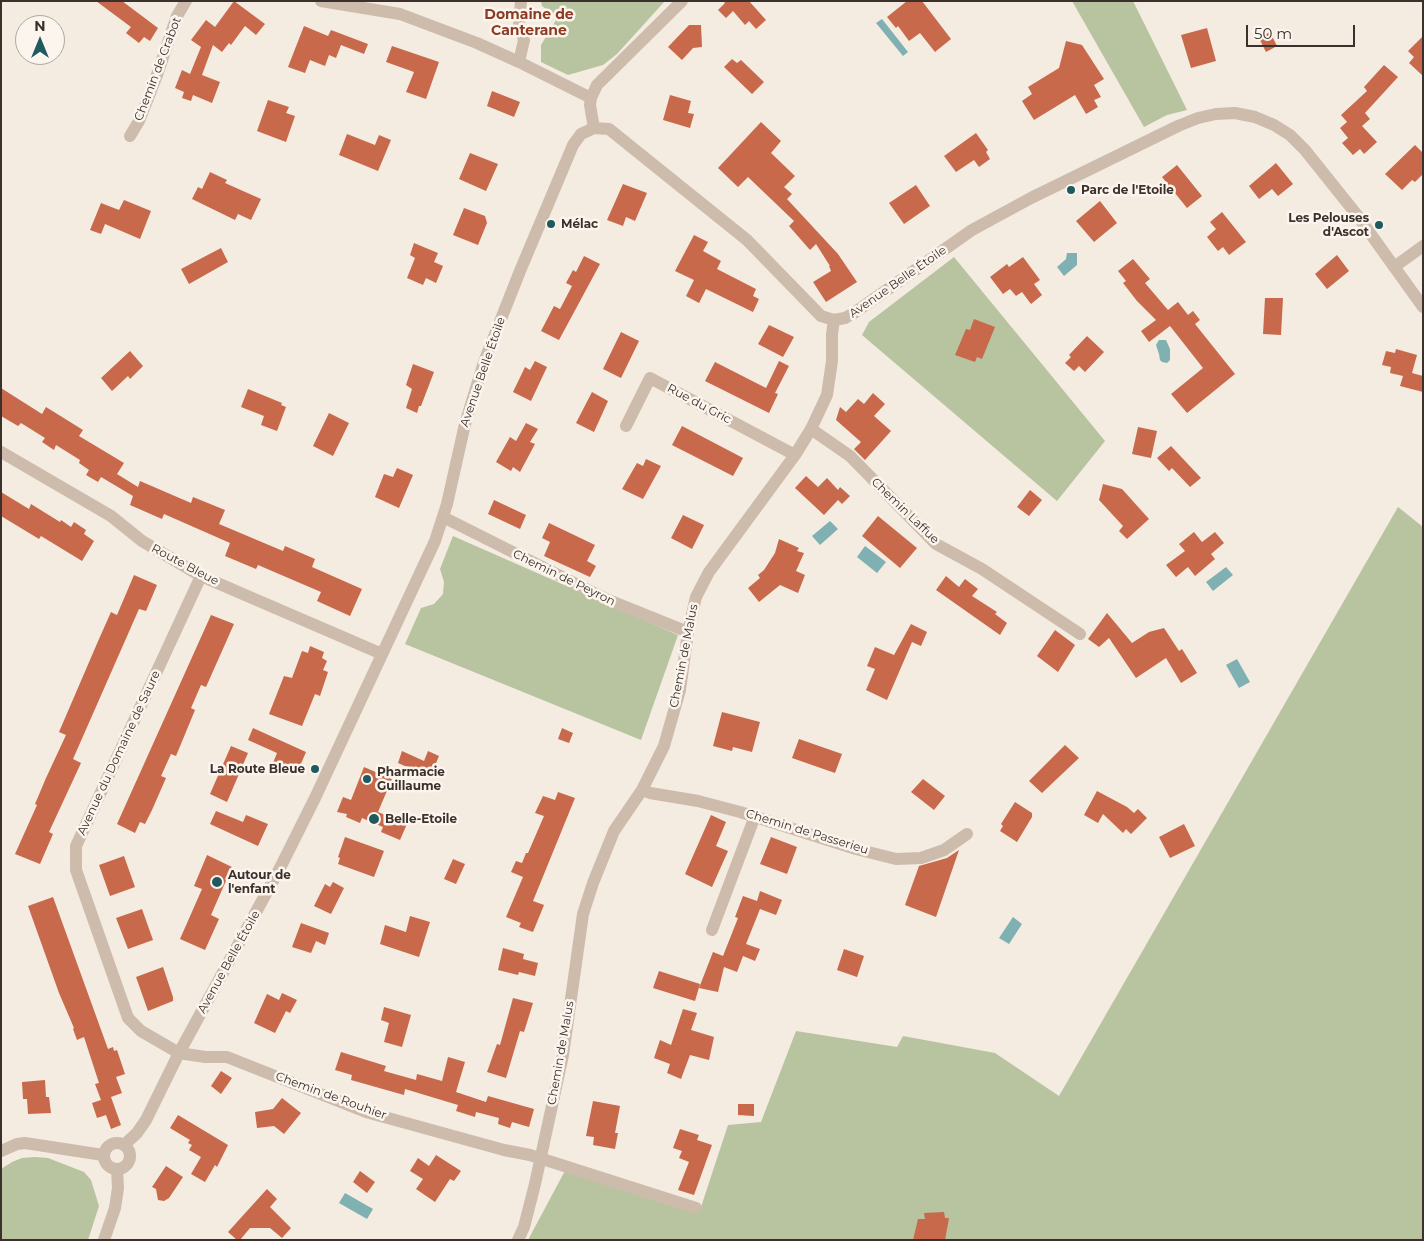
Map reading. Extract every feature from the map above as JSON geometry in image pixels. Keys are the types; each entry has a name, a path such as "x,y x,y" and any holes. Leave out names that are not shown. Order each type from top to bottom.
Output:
{"street":[{"name":"Chemin de Crabot","path":"130,136 139,121 158,75 177,16 186,1"},
{"path":"321,1 400,14 477,43 591,98"},
{"path":"519,62 524,40 519,25 521,1"},
{"path":"594,128 590,104 597,85 682,1"},
{"name":"Avenue Belle Étoile","path":"124,1146 137,1133 146,1120 179,1053 280,868 436,541 464,424 484,362 573,145 581,134 594,128 609,129 746,240 821,316 834,320 845,318 854,313 972,230 1067,180 1198,118 1216,114 1255,117 1274,125 1290,136 1305,150 1335,186 1394,267"},
{"path":"1423,246 1394,267 1423,307"},
{"name":"Chemin de Malus","path":"518,1240 524,1227 563,1055 583,914 592,883 614,831 642,790 664,746 680,690 688,632 696,597 708,572 795,455 811,429 827,395 832,361 834,320"},
{"name":"Rue du Gric","path":"626,426 650,378 795,455"},
{"name":"Chemin Laffue","path":"811,429 850,456 936,544 982,569 1080,634"},
{"name":"Route Bleue","path":"1,452 111,516 142,541 201,576 382,654"},
{"name":"Chemin de Peyron","path":"443,517 606,599 688,632"},
{"name":"Avenue du Domaine de Saure","path":"179,1053 141,1031 128,1018 76,870 76,846 201,576"},
{"name":"Chemin de Passerieu","path":"642,790 698,801 755,816 856,849 896,859 921,858 944,850 967,834"},
{"path":"712,930 755,816"},
{"name":"Chemin de Rouhier","path":"179,1053 205,1058 227,1058 366,1112 540,1158"},
{"path":"1,1151 10,1146 25,1143 104,1155"},
{"path":"113,1144 124,1146 129,1152 129,1160 125,1167 117,1169 107,1165 104,1155 106,1148 113,1144"},
{"path":"540,1158 696,1208"},
{"path":"104,1240 115,1208 118,1188 117,1169"}],"green space":[{"path":"541,1 665,1 617,54 603,65 568,75 541,62 541,45 556,20 555,15 542,6"},
{"path":"1072,1 1133,1 1187,110 1167,115 1144,127"},
{"path":"954,257 1105,441 1057,501 862,335 869,322"},
{"path":"1398,507 1423,527 1423,1240 528,1240 567,1167 701,1207 728,1125 761,1122 796,1031 897,1047 903,1036 995,1053 1059,1096"},
{"path":"453,536 678,635 641,740 405,644 421,608 434,604 443,594 444,582 440,569"},
{"path":"22,1158 48,1158 84,1172 91,1180 99,1206 88,1240 3,1240 1,1237 1,1169"}],"water":[{"path":"882,19 908,52 903,56 876,23"},
{"path":"1067,253 1077,253 1077,265 1064,276 1057,267 1066,259"},
{"path":"1159,340 1166,340 1170,349 1170,360 1167,363 1160,360 1156,345"},
{"path":"830,521 838,529 820,545 812,536"},
{"path":"865,546 886,562 877,573 857,557"},
{"path":"1226,567 1233,575 1213,591 1206,582"},
{"path":"1237,659 1250,682 1239,688 1226,665"},
{"path":"1013,917 1022,924 1009,944 999,938"},
{"path":"345,1193 373,1209 367,1219 339,1203"}],"building":[{"path":"96,1 122,1 158,28 150,41 144,37 139,43 126,33 131,27"},
{"path":"234,1 265,24 256,35 245,26 231,45 229,43 222,52 213,45 202,75 220,82 212,103 193,95 191,101 182,98 184,92 175,88 182,70 190,74 201,47 191,40 206,20 215,27"},
{"path":"723,1 749,1 766,20 756,29 749,21 745,25 733,11 726,18 718,10 725,3"},
{"path":"907,1 922,1 951,39 935,52 920,33 909,41 898,26 896,28 887,17"},
{"path":"689,25 701,25 702,47 693,48 682,60 668,47"},
{"path":"304,26 328,36 331,30 368,44 364,54 341,45 336,58 329,55 325,66 310,60 305,73 288,67"},
{"path":"1207,28 1216,61 1191,68 1181,35"},
{"path":"1270,32 1277,46 1266,52 1259,38"},
{"path":"1423,36 1423,76 1409,63 1414,57 1408,51"},
{"path":"1066,41 1082,45 1104,79 1094,85 1101,97 1094,100 1098,107 1086,114 1075,95 1034,120 1022,101 1032,94 1028,87 1059,68"},
{"path":"392,46 439,62 426,99 406,92 414,72 386,62"},
{"path":"732,59 737,63 741,60 764,82 752,94 724,67"},
{"path":"1384,65 1398,77 1365,113 1370,119 1362,126 1377,142 1364,154 1360,149 1353,155 1342,143 1348,138 1340,128 1347,122 1341,115 1367,91 1364,87"},
{"path":"492,91 520,102 514,117 487,106"},
{"path":"670,95 691,101 688,113 694,114 690,128 663,120"},
{"path":"268,100 289,107 286,113 295,116 286,142 257,131"},
{"path":"761,122 781,141 771,153 795,176 784,187 792,194 787,199 838,254 857,282 826,302 813,282 831,271 830,266 816,244 810,250 789,226 794,221 748,177 738,187 718,168"},
{"path":"976,133 988,150 986,152 990,159 979,167 974,160 956,172 944,156"},
{"path":"347,134 375,145 379,135 391,140 378,171 339,155"},
{"path":"1415,145 1423,153 1423,174 1415,182 1412,180 1402,190 1385,174"},
{"path":"470,153 498,164 486,191 459,179"},
{"path":"1276,163 1293,184 1278,196 1272,189 1259,199 1249,186"},
{"path":"1177,165 1202,196 1187,208 1162,177"},
{"path":"210,172 227,180 225,183 261,199 251,220 238,214 235,220 192,199 198,187 202,189"},
{"path":"623,184 647,193 635,221 626,217 623,226 607,220"},
{"path":"916,185 930,206 904,224 889,203"},
{"path":"124,200 151,211 140,239 105,224 101,234 90,230 101,203 119,210"},
{"path":"1100,201 1117,223 1094,242 1076,221"},
{"path":"464,208 485,216 487,223 478,245 453,235"},
{"path":"1222,212 1246,242 1229,255 1223,247 1218,251 1207,237 1216,229 1210,222"},
{"path":"694,235 708,242 703,251 721,261 717,269 756,289 753,296 759,299 753,312 706,289 699,303 686,296 694,280 675,271"},
{"path":"414,243 438,253 434,262 443,266 436,283 426,278 423,285 407,278 415,258 410,255"},
{"path":"221,248 228,262 189,284 181,269"},
{"path":"1337,255 1349,271 1327,289 1315,274"},
{"path":"584,256 600,264 559,340 541,331 554,306 560,309 572,286 566,283 573,270 576,272"},
{"path":"1023,257 1040,280 1034,284 1042,295 1031,304 1022,292 1016,296 1010,289 1003,294 990,277 1007,264 1009,267"},
{"path":"1133,259 1150,279 1145,283 1168,310 1178,302 1188,315 1193,311 1200,320 1195,324 1235,374 1187,413 1171,394 1203,368 1170,326 1149,342 1141,331 1156,320 1137,301 1123,283 1126,281 1118,271"},
{"path":"1265,298 1283,298 1281,335 1263,334"},
{"path":"974,319 995,327 982,359 977,357 975,362 955,355 966,329 970,330"},
{"path":"769,325 794,337 783,357 758,344"},
{"path":"621,332 639,341 621,378 603,369"},
{"path":"1087,336 1104,352 1085,372 1079,366 1074,371 1065,363 1071,357 1069,355"},
{"path":"1396,349 1417,355 1412,373 1423,376 1423,392 1400,386 1403,376 1390,373 1391,367 1382,365 1386,351 1395,353"},
{"path":"130,351 143,366 130,379 128,376 112,391 101,378"},
{"path":"535,361 547,367 531,401 513,392 525,367 530,370"},
{"path":"779,361 789,366 775,393 778,394 769,413 705,381 715,362 766,388"},
{"path":"413,364 434,372 417,413 406,408 412,389 406,385"},
{"path":"1,388 42,414 46,407 83,430 79,436 124,463 117,474 138,487 140,481 191,503 193,497 225,510 219,524 283,551 285,546 315,559 312,567 362,589 350,616 317,601 321,592 258,565 256,569 225,556 230,543 164,514 162,519 130,505 133,496 101,477 98,482 86,475 89,470 79,463 80,460 56,445 54,450 42,442 45,438 21,423 18,426 1,416"},
{"path":"248,389 282,403 281,405 286,407 277,431 261,425 264,416 241,407"},
{"path":"592,392 608,401 594,432 576,423"},
{"path":"873,393 885,404 874,416 891,431 865,460 854,449 861,442 836,420 840,407 846,412 858,399 864,404"},
{"path":"329,413 349,423 333,456 313,446"},
{"path":"526,423 538,429 530,442 535,444 520,472 513,467 511,471 496,462 510,437 516,441"},
{"path":"682,426 743,458 733,476 672,445"},
{"path":"1138,427 1157,431 1151,458 1132,454"},
{"path":"1171,446 1201,478 1190,487 1172,468 1169,471 1157,458"},
{"path":"646,459 661,466 643,499 622,489 637,463 643,466"},
{"path":"397,468 413,475 399,508 375,497 384,474 393,477"},
{"path":"806,476 818,487 827,478 838,490 840,487 850,496 842,504 838,500 824,515 795,488"},
{"path":"1103,484 1122,489 1149,519 1127,539 1119,531 1123,526 1099,500"},
{"path":"1030,490 1042,500 1029,516 1017,507"},
{"path":"1,492 29,509 31,504 60,522 61,520 71,527 74,522 86,530 84,534 94,541 82,561 41,536 39,539 1,516"},
{"path":"494,500 526,515 520,529 488,514"},
{"path":"683,515 704,525 692,549 671,538"},
{"path":"878,516 917,548 900,568 862,536"},
{"path":"549,523 595,545 587,561 596,566 590,577 544,556 550,542 542,538"},
{"path":"1194,532 1202,542 1215,532 1224,543 1211,554 1215,559 1195,576 1188,567 1176,577 1166,565 1185,551 1179,544"},
{"path":"779,539 799,548 797,551 804,553 796,571 805,575 798,593 780,585 759,602 748,588 760,578 758,575 764,570 775,553"},
{"path":"134,575 157,585 146,611 139,609 73,759 81,763 49,832 53,834 40,864 15,854 66,735 59,732 111,612 117,615"},
{"path":"946,576 959,587 965,579 978,589 972,596 997,612 995,614 1007,623 1000,635 936,590"},
{"path":"1107,613 1132,643 1149,632 1164,628 1179,651 1182,649 1197,673 1181,683 1166,658 1136,678 1109,638 1099,647 1088,639"},
{"path":"211,615 234,624 206,687 201,685 191,708 195,710 176,756 171,754 161,776 166,778 152,810 145,824 140,822 135,833 117,824"},
{"path":"911,624 927,632 921,646 912,642 887,700 866,690 875,669 867,666 875,647 894,655"},
{"path":"1055,630 1075,645 1058,672 1037,656"},
{"path":"310,646 324,652 322,658 327,661 323,670 328,672 320,696 315,694 302,726 269,714 284,676 292,678 302,651 308,653"},
{"path":"722,712 760,722 752,752 733,747 732,751 713,746"},
{"path":"253,728 306,752 297,773 273,763 277,753 248,740"},
{"path":"562,728 573,733 569,743 558,739"},
{"path":"799,739 842,754 835,773 792,758"},
{"path":"1065,745 1079,758 1042,793 1029,781"},
{"path":"231,746 248,753 227,802 210,794"},
{"path":"402,751 424,761 428,751 439,756 430,777 398,763"},
{"path":"364,767 392,779 378,812 407,824 400,840 381,832 383,827 362,818 360,823 346,817 347,814 337,812 343,797 351,800"},
{"path":"923,779 945,796 934,810 911,792"},
{"path":"1097,791 1127,807 1134,813 1138,809 1147,818 1131,834 1126,829 1123,833 1103,814 1098,823 1084,815"},
{"path":"558,792 575,798 533,901 544,905 533,932 519,927 521,923 506,917 523,877 511,872 516,861 522,863 526,853 528,853 544,816 535,813 543,796 555,800"},
{"path":"1015,802 1032,813 1032,817 1017,842 1000,831 1003,826 1001,824"},
{"path":"216,811 243,822 246,815 268,824 258,846 210,824"},
{"path":"711,815 726,822 716,846 728,851 712,887 685,874"},
{"path":"1184,824 1195,846 1170,858 1159,837"},
{"path":"345,837 384,851 374,877 338,864 340,858 338,857"},
{"path":"771,837 797,847 787,874 760,864"},
{"path":"959,850 936,917 905,905 919,866 947,858"},
{"path":"207,855 232,867 211,915 219,919 205,950 180,939 202,889 194,886"},
{"path":"124,856 135,887 110,896 99,865"},
{"path":"453,859 465,864 456,884 444,879"},
{"path":"333,882 344,888 331,914 314,906 325,884 330,887"},
{"path":"760,891 782,900 776,915 760,909 746,944 760,949 755,961 743,956 737,972 724,967 718,992 699,988 713,952 723,956 738,918 735,917 743,896 757,901"},
{"path":"53,897 108,1049 113,1047 114,1051 117,1050 125,1074 116,1077 122,1093 111,1097 121,1125 111,1129 106,1115 97,1118 92,1103 101,1100 95,1084 99,1083 84,1037 77,1040 28,906"},
{"path":"142,909 153,940 128,949 116,918"},
{"path":"410,916 430,922 419,957 380,944 385,925 406,932"},
{"path":"301,923 329,933 325,945 316,941 311,953 292,947"},
{"path":"503,948 524,954 523,959 538,963 535,976 519,972 518,975 498,970"},
{"path":"844,949 864,956 857,977 837,970"},
{"path":"163,967 173,1001 148,1011 136,977"},
{"path":"659,971 700,984 695,1001 653,988"},
{"path":"282,993 297,1000 290,1013 286,1011 275,1033 254,1023 267,994 279,1000"},
{"path":"513,998 533,1003 524,1032 520,1031 506,1078 487,1072 497,1044 500,1045"},
{"path":"384,1007 411,1015 402,1047 384,1042 389,1023 381,1020"},
{"path":"683,1009 697,1013 691,1030 714,1037 709,1060 690,1055 681,1079 667,1073 670,1064 654,1058 660,1040 671,1045"},
{"path":"341,1052 386,1066 384,1071 416,1080 417,1074 442,1081 448,1057 465,1062 456,1092 486,1102 488,1096 534,1109 529,1127 512,1122 510,1128 498,1124 499,1118 476,1112 475,1117 456,1111 458,1105 405,1089 404,1095 351,1080 352,1075 335,1070"},
{"path":"221,1071 232,1078 221,1094 211,1086"},
{"path":"45,1080 46,1097 49,1097 51,1113 28,1114 27,1099 23,1099 22,1082"},
{"path":"282,1098 301,1113 284,1134 274,1126 257,1128 255,1112 273,1109"},
{"path":"593,1101 620,1106 615,1133 618,1133 615,1149 593,1145 594,1137 586,1136"},
{"path":"738,1104 754,1104 754,1116 738,1115"},
{"path":"178,1115 228,1145 217,1167 215,1165 205,1182 191,1174 201,1157 189,1150 192,1145 188,1143 190,1140 170,1128"},
{"path":"680,1129 699,1135 697,1140 712,1145 694,1195 678,1190 689,1162 679,1158 682,1151 673,1148"},
{"path":"436,1155 461,1171 454,1181 450,1179 435,1202 416,1189 423,1179 410,1171 418,1158 429,1166"},
{"path":"166,1166 183,1177 169,1198 164,1201 158,1200 156,1189 152,1187"},
{"path":"360,1171 375,1182 367,1193 353,1182"},
{"path":"267,1189 277,1199 270,1207 291,1228 282,1238 270,1228 250,1228 240,1240 237,1240 228,1232"},
{"path":"944,1212 945,1218 949,1218 945,1240 913,1240 918,1219 925,1219 924,1213"}],"place":[{"name":"Parc de l'Etoile","path":"1071,190"},
{"name":"Mélac","path":"551,224"},
{"name":"Les Pelouses d'Ascot","path":"1379,225"},
{"name":"La Route Bleue","path":"315,769"},
{"name":"Pharmacie Guillaume","path":"367,779"},
{"name":"Belle-Etoile","path":"374,819"},
{"name":"Autour de l'enfant","path":"217,882"}],"district":[{"name":"Domaine de Canterane","path":"529,24"}]}
